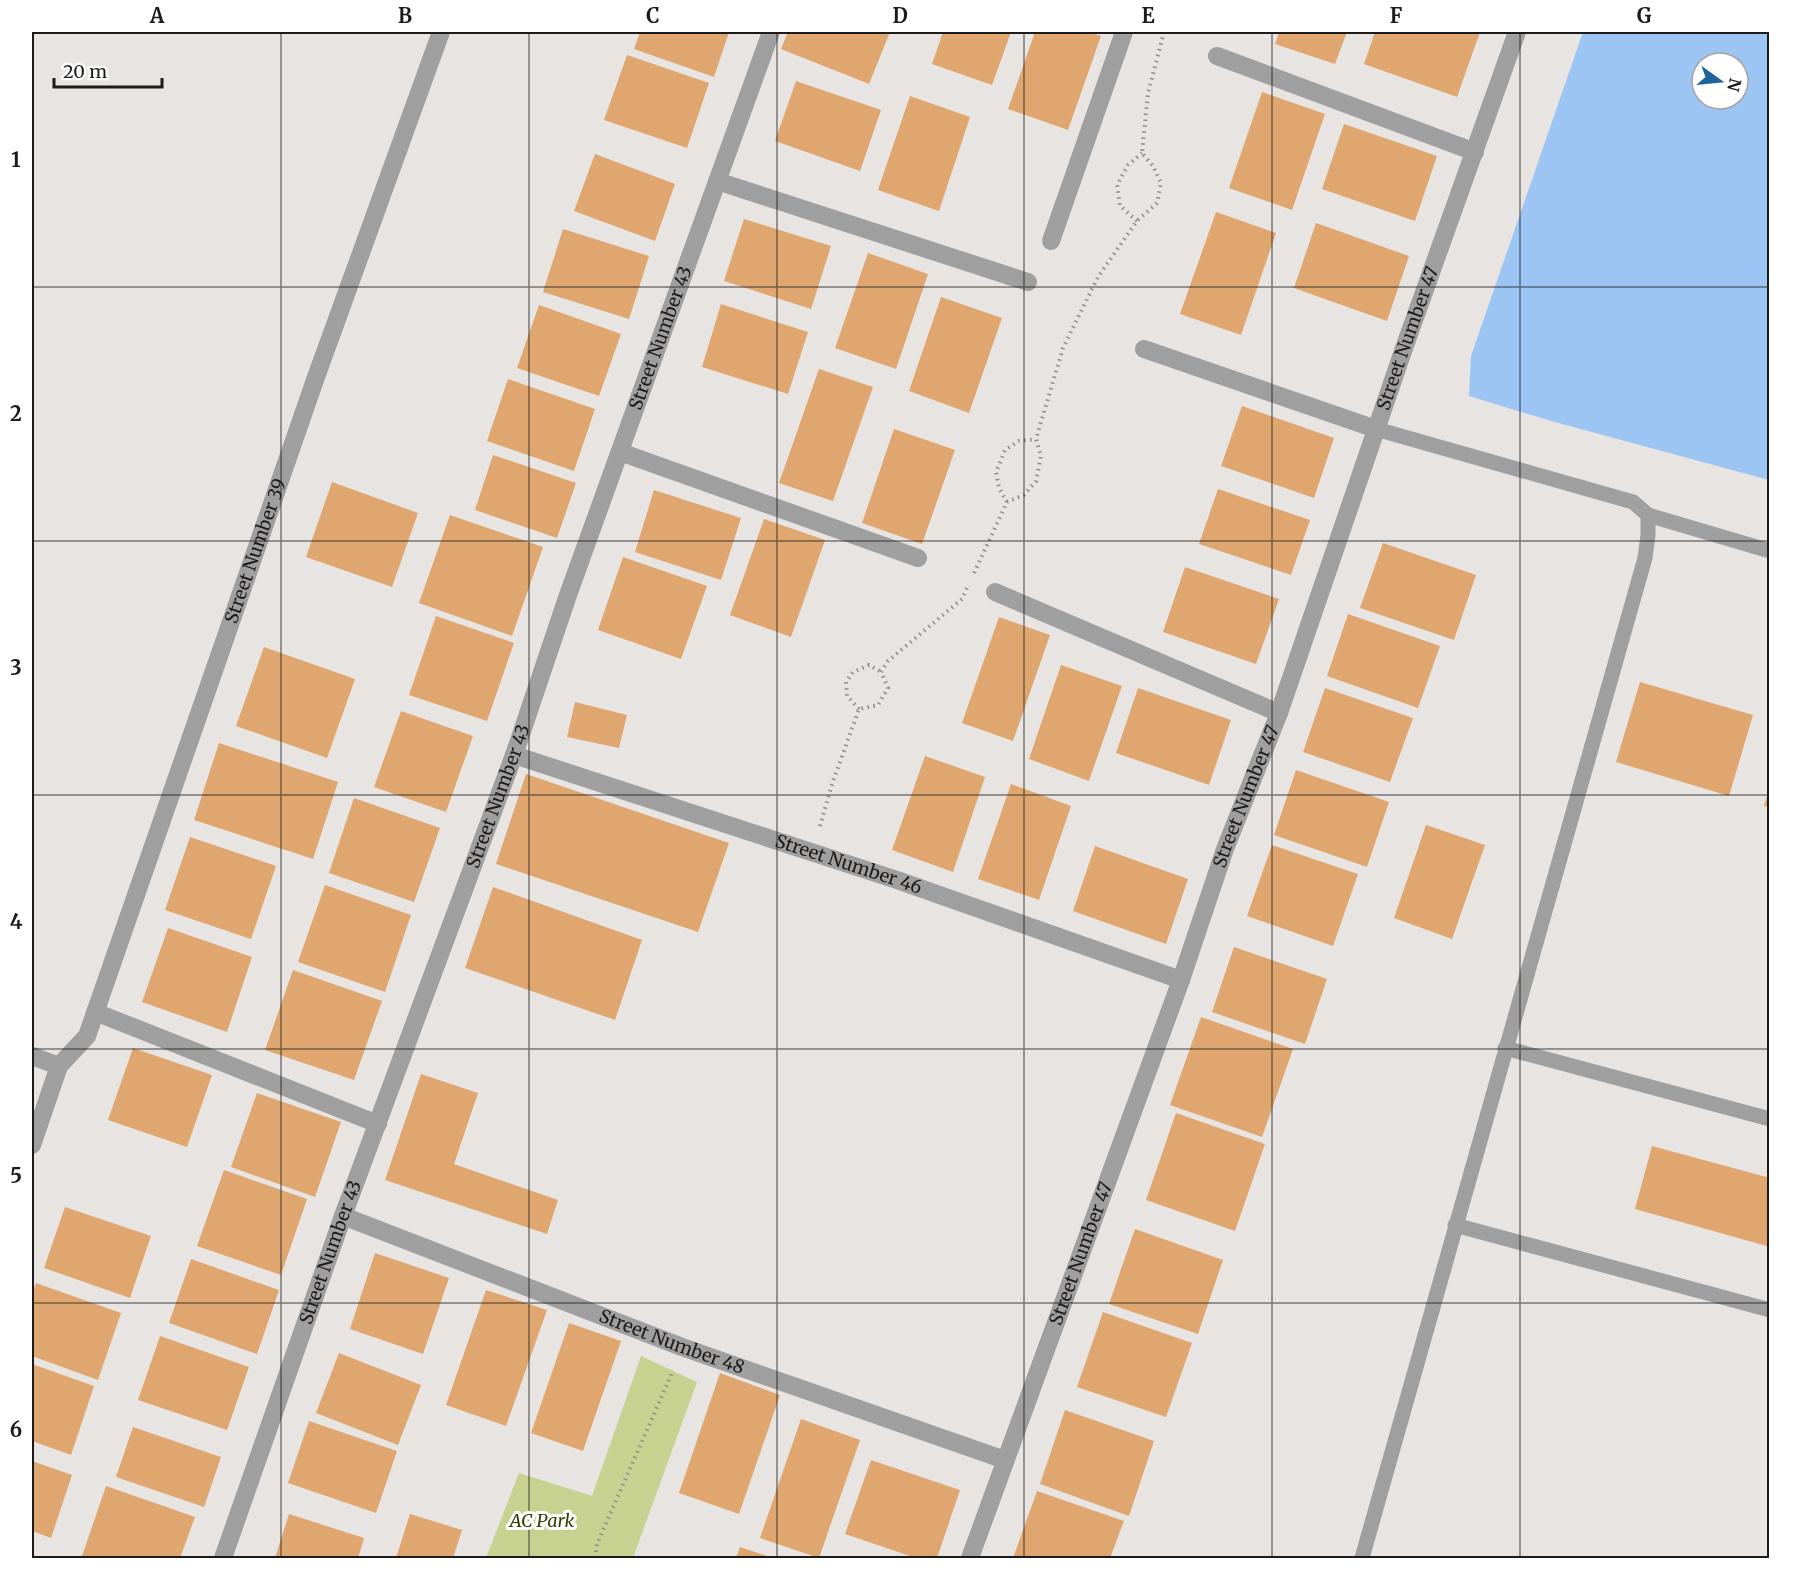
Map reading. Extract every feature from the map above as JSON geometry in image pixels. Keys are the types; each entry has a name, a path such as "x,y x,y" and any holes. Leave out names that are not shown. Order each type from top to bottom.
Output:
{"street":[{"name":"Street Number 39","path":"59,1066 87,1036 311,392 441,32"},
{"name":"Street Number 43","path":"222,1558 343,1216 514,755 568,595 771,32"},
{"path":"1051,241 1124,32"},
{"name":"Street Number 47","path":"970,1558 1181,980 1226,849 1279,712 1376,429 1517,32"},
{"path":"1217,56 1475,152"},
{"path":"717,182 1028,282"},
{"path":"1144,349 1376,429"},
{"path":"620,452 918,558"},
{"path":"995,592 1279,712"},
{"name":"Street Number 46","path":"514,755 897,880 1181,980"},
{"path":"95,1012 378,1124"},
{"path":"32,1056 59,1066 32,1145"},
{"name":"Street Number 48","path":"343,1216 682,1347 1005,1460"}],"lane":[{"path":"1376,429 1633,502 1648,515 1770,551"},
{"path":"1362,1558 1645,558 1648,515"},
{"path":"1505,1048 1770,1119"},
{"path":"1455,1226 1770,1310"}],"path":[{"path":"1137,221 1120,207 1117,185 1128,165 1142,153 1148,93 1164,32"},
{"path":"881,672 888,661 962,599 1007,502 1024,495 1036,481 1041,456 1036,438 1063,348 1098,277 1137,221 1157,203 1161,183 1153,166 1142,153"},
{"path":"1007,502 999,488 996,472 1005,450 1018,441 1036,438"},
{"path":"868,665 881,672 888,688 878,705 859,709 847,696 846,682 853,672 868,665"},
{"path":"812,852 832,784 859,709"},
{"path":"595,1558 597,1544 682,1347"}],"green space":[{"name":"AC Park","path":"641,1356 697,1382 633,1558 486,1558 519,1473 592,1496"}],"water":[{"path":"1583,32 1769,32 1769,480 1551,421 1469,396 1471,356"}],"building":[{"path":"640,32 729,32 714,77 634,49"},
{"path":"788,32 890,32 869,84 781,49"},
{"path":"943,32 1011,32 992,85 932,64"},
{"path":"1035,32 1088,32 1101,36 1068,130 1008,109"},
{"path":"1279,32 1347,32 1335,64 1275,44"},
{"path":"1375,32 1480,32 1457,97 1364,64"},
{"path":"627,55 709,83 687,148 604,120"},
{"path":"796,81 881,110 860,171 775,141"},
{"path":"1262,92 1325,114 1292,210 1229,188"},
{"path":"910,96 970,117 939,211 878,190"},
{"path":"1344,124 1437,156 1415,221 1322,189"},
{"path":"595,154 675,184 655,241 574,211"},
{"path":"1216,212 1276,233 1241,335 1180,314"},
{"path":"744,219 831,246 811,309 724,281"},
{"path":"1316,223 1409,256 1387,321 1294,288"},
{"path":"563,229 649,256 629,319 543,292"},
{"path":"868,253 928,274 896,369 835,348"},
{"path":"941,297 1002,318 969,413 909,391"},
{"path":"721,304 808,332 788,394 702,367"},
{"path":"539,305 621,334 599,396 517,368"},
{"path":"819,369 873,387 833,501 779,483"},
{"path":"508,379 595,409 574,471 487,441"},
{"path":"1242,406 1334,438 1314,498 1221,466"},
{"path":"894,429 955,450 922,544 862,523"},
{"path":"493,455 576,483 557,538 475,510"},
{"path":"332,482 418,513 392,587 306,557"},
{"path":"1218,489 1310,520 1291,575 1199,544"},
{"path":"654,490 741,518 721,580 635,552"},
{"path":"450,515 543,547 512,636 419,603"},
{"path":"764,519 825,540 791,637 730,615"},
{"path":"1383,543 1476,575 1454,640 1360,608"},
{"path":"623,557 707,586 681,659 598,630"},
{"path":"1185,567 1279,599 1256,664 1163,632"},
{"path":"1348,614 1440,646 1418,708 1327,676"},
{"path":"436,616 514,643 487,721 409,695"},
{"path":"999,617 1050,635 1013,741 962,723"},
{"path":"264,647 355,679 327,758 236,726"},
{"path":"1061,665 1122,686 1089,781 1029,759"},
{"path":"1640,682 1753,715 1729,796 1616,762"},
{"path":"1138,688 1231,720 1209,785 1116,753"},
{"path":"1325,688 1413,718 1390,782 1303,752"},
{"path":"575,702 627,715 619,748 567,737"},
{"path":"401,711 473,736 446,812 374,787"},
{"path":"219,743 338,782 313,859 194,820"},
{"path":"925,756 985,777 953,872 892,850"},
{"path":"1296,770 1389,802 1367,867 1274,835"},
{"path":"526,774 729,843 698,932 496,864"},
{"path":"1011,784 1071,806 1039,900 978,879"},
{"path":"1770,790 1770,807 1764,806"},
{"path":"354,798 440,828 414,902 329,873"},
{"path":"1426,825 1485,845 1452,939 1394,918"},
{"path":"190,837 276,866 251,939 165,910"},
{"path":"1272,845 1358,874 1333,946 1247,916"},
{"path":"1095,846 1188,879 1166,944 1073,911"},
{"path":"325,885 411,915 385,992 298,962"},
{"path":"493,887 642,940 615,1020 465,968"},
{"path":"168,928 252,957 227,1032 142,1002"},
{"path":"1234,947 1327,979 1305,1044 1212,1012"},
{"path":"293,970 382,1001 354,1080 265,1050"},
{"path":"1201,1017 1293,1049 1262,1137 1170,1105"},
{"path":"133,1048 212,1075 187,1147 108,1120"},
{"path":"421,1074 478,1093 454,1164 558,1200 547,1234 385,1180"},
{"path":"257,1093 341,1122 315,1197 231,1167"},
{"path":"1176,1113 1265,1144 1235,1231 1146,1200"},
{"path":"1652,1146 1770,1178 1770,1247 1635,1209"},
{"path":"224,1170 307,1199 281,1275 197,1246"},
{"path":"65,1207 151,1236 130,1298 44,1268"},
{"path":"1135,1229 1223,1260 1198,1334 1109,1304"},
{"path":"375,1253 449,1278 423,1354 350,1329"},
{"path":"191,1259 279,1290 257,1354 169,1323"},
{"path":"36,1283 121,1313 98,1380 32,1356 32,1296"},
{"path":"486,1290 547,1310 506,1426 446,1405"},
{"path":"1103,1312 1192,1343 1166,1417 1077,1387"},
{"path":"569,1323 621,1341 583,1451 531,1433"},
{"path":"160,1336 249,1367 227,1430 138,1400"},
{"path":"339,1353 421,1385 398,1445 316,1413"},
{"path":"32,1364 94,1386 71,1455 32,1441"},
{"path":"720,1373 780,1395 739,1514 679,1493"},
{"path":"1065,1410 1154,1441 1129,1516 1040,1484"},
{"path":"801,1419 860,1440 819,1558 760,1538"},
{"path":"309,1421 397,1451 376,1513 288,1483"},
{"path":"133,1427 221,1457 204,1507 116,1477"},
{"path":"871,1460 960,1490 937,1558 916,1558 845,1534"},
{"path":"32,1461 72,1475 51,1538 32,1531"},
{"path":"106,1486 195,1517 180,1558 89,1558 82,1556"},
{"path":"1037,1491 1124,1521 1110,1558 1013,1558"},
{"path":"289,1514 364,1538 358,1558 275,1558"},
{"path":"410,1514 462,1530 453,1558 396,1558"},
{"path":"740,1547 773,1558 736,1558"}]}
